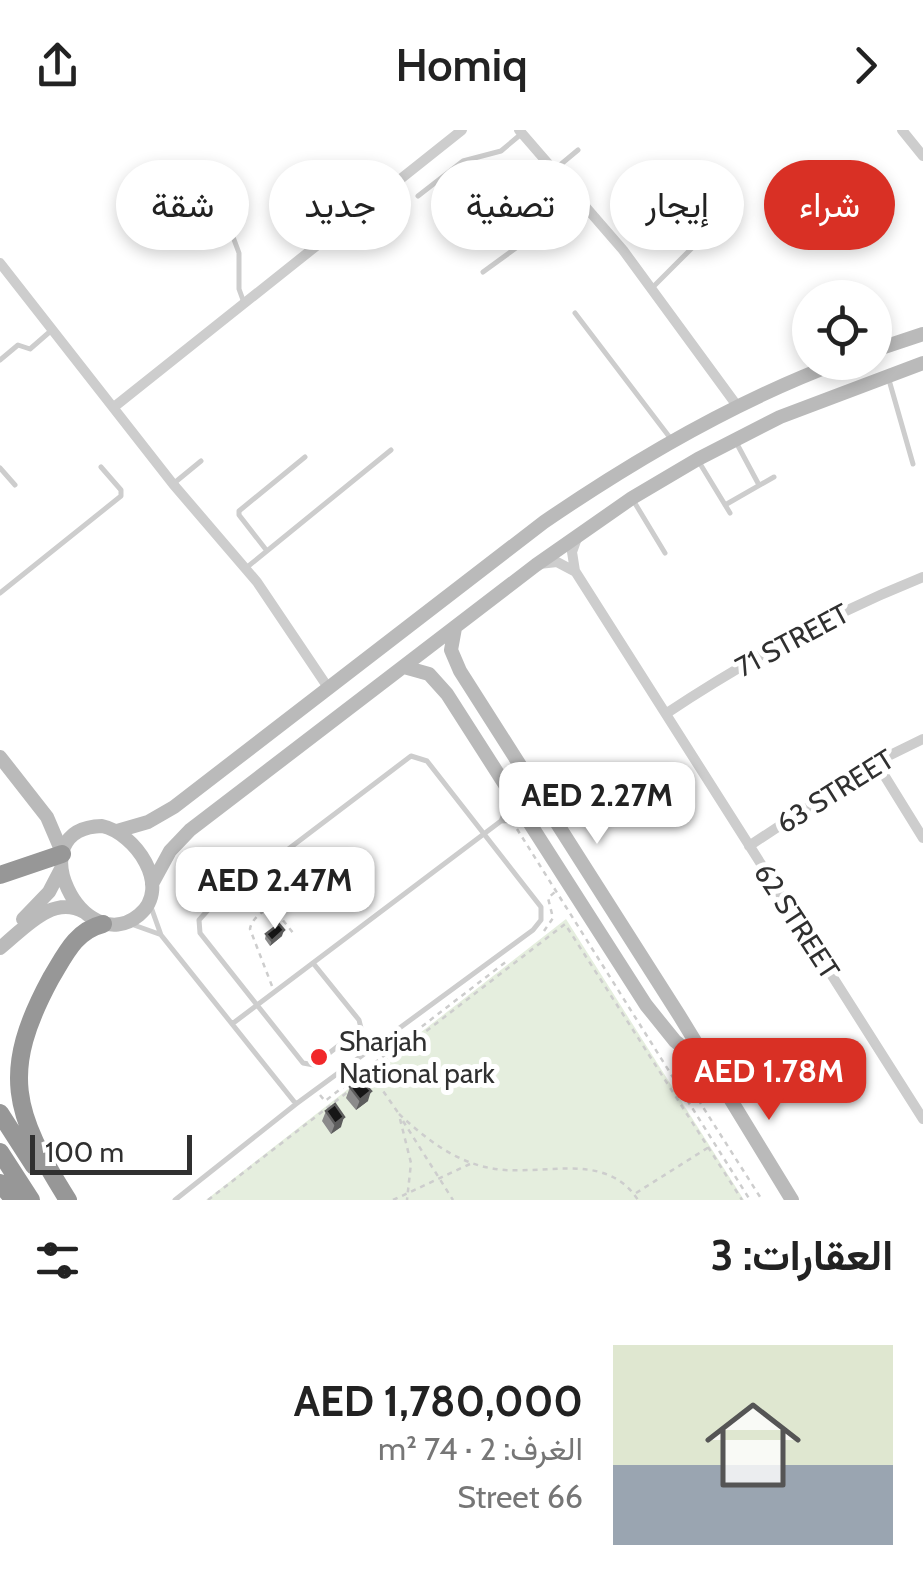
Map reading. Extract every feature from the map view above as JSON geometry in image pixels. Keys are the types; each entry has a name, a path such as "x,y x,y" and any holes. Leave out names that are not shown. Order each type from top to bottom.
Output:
{"highway":[{"path":"0,875 62,858"},
{"path":"68,1200 26,1128 19,1100 20,1044 35,1006 73,942 85,930 103,924"},
{"path":"0,1112 56,1200"},
{"path":"0,1152 31,1200"},
{"path":"0,1182 14,1200"}],"street":[{"path":"114,407 462,130"},
{"path":"902,130 923,156"},
{"path":"520,132 545,160"},
{"path":"590,211 652,288 738,407"},
{"path":"2,268 54,328 173,484 246,568 329,689"},
{"path":"892,344 923,334"},
{"path":"892,374 923,363"},
{"path":"117,831 162,815 544,522 672,441 799,380"},
{"path":"0,948 50,909 68,906 103,924 124,922 142,912 170,851 190,830 579,533 734,440 875,380"},
{"path":"575,571 572,552 579,533"},
{"path":"536,565 556,562 575,571"},
{"name":"62 STREET","path":"575,571 923,1119"},
{"name":"71 STREET","path":"667,713 710,684 792,639 923,577"},
{"path":"455,628 454,661 792,1200"},
{"path":"404,668 429,674 447,694 663,1029 709,1069"},
{"path":"447,694 448,685 461,682 478,701"},
{"name":"63 STREET","path":"749,846 876,762 923,739"},
{"path":"0,757 47,817 62,858 68,890 85,912"},
{"path":"876,762 923,838"},
{"path":"47,817 80,830"},
{"path":"0,939 42,901 69,838 80,830 102,826 117,831 137,848 152,884"},
{"path":"663,1029 672,1034 679,1032 679,1015"}],"lane":[{"path":"467,160 501,151 520,132"},
{"path":"566,160 578,150"},
{"path":"418,196 431,186"},
{"path":"238,250 239,289 245,303"},
{"path":"482,272 513,250"},
{"path":"652,288 690,250"},
{"path":"576,313 672,441"},
{"path":"0,360 18,345 30,349 54,328"},
{"path":"889,380 913,464"},
{"path":"734,440 759,486"},
{"path":"246,568 391,450"},
{"path":"267,550 239,511 305,456"},
{"path":"698,459 730,513"},
{"path":"173,484 200,461"},
{"path":"0,593 121,496 121,490 101,467"},
{"path":"0,468 14,485"},
{"path":"725,505 774,477"},
{"path":"632,498 665,554"},
{"path":"175,1200 296,1104 538,926 540,907 427,761 412,756 199,920 200,934 308,1065 319,1063 361,1028 359,1020 314,963"},
{"path":"232,1024 501,820 511,794"},
{"path":"501,820 529,822"},
{"path":"150,901 161,936 296,1104"},
{"path":"124,922 161,936"},
{"path":"167,1200 184,1191"}],"path":[{"path":"511,819 750,1200"},
{"path":"544,931 553,918 548,898 556,891"},
{"path":"276,991 268,981 250,926 267,908 272,908 294,934"},
{"path":"316,1090 325,1101 370,1072 565,924 742,1200"},
{"path":"208,1200 530,942"},
{"path":"360,1057 453,1200"},
{"path":"701,1102 762,1200"},
{"path":"399,1114 433,1143 471,1163 510,1171 595,1170 617,1178 638,1200"},
{"path":"399,1114 410,1150 410,1190 406,1200"},
{"path":"635,1194 708,1147"},
{"path":"394,1200 471,1163"}],"green space":[{"name":"Sharjah National park","path":"566,919 744,1200 206,1200"}],"building":[{"path":"279,924 284,930 272,941 266,934"},
{"path":"360,1079 371,1091 360,1100 350,1087"},
{"path":"335,1104 344,1117 335,1124 326,1111"}],"place":[{"name":"Sharjah National park","path":"319,1057"}]}
